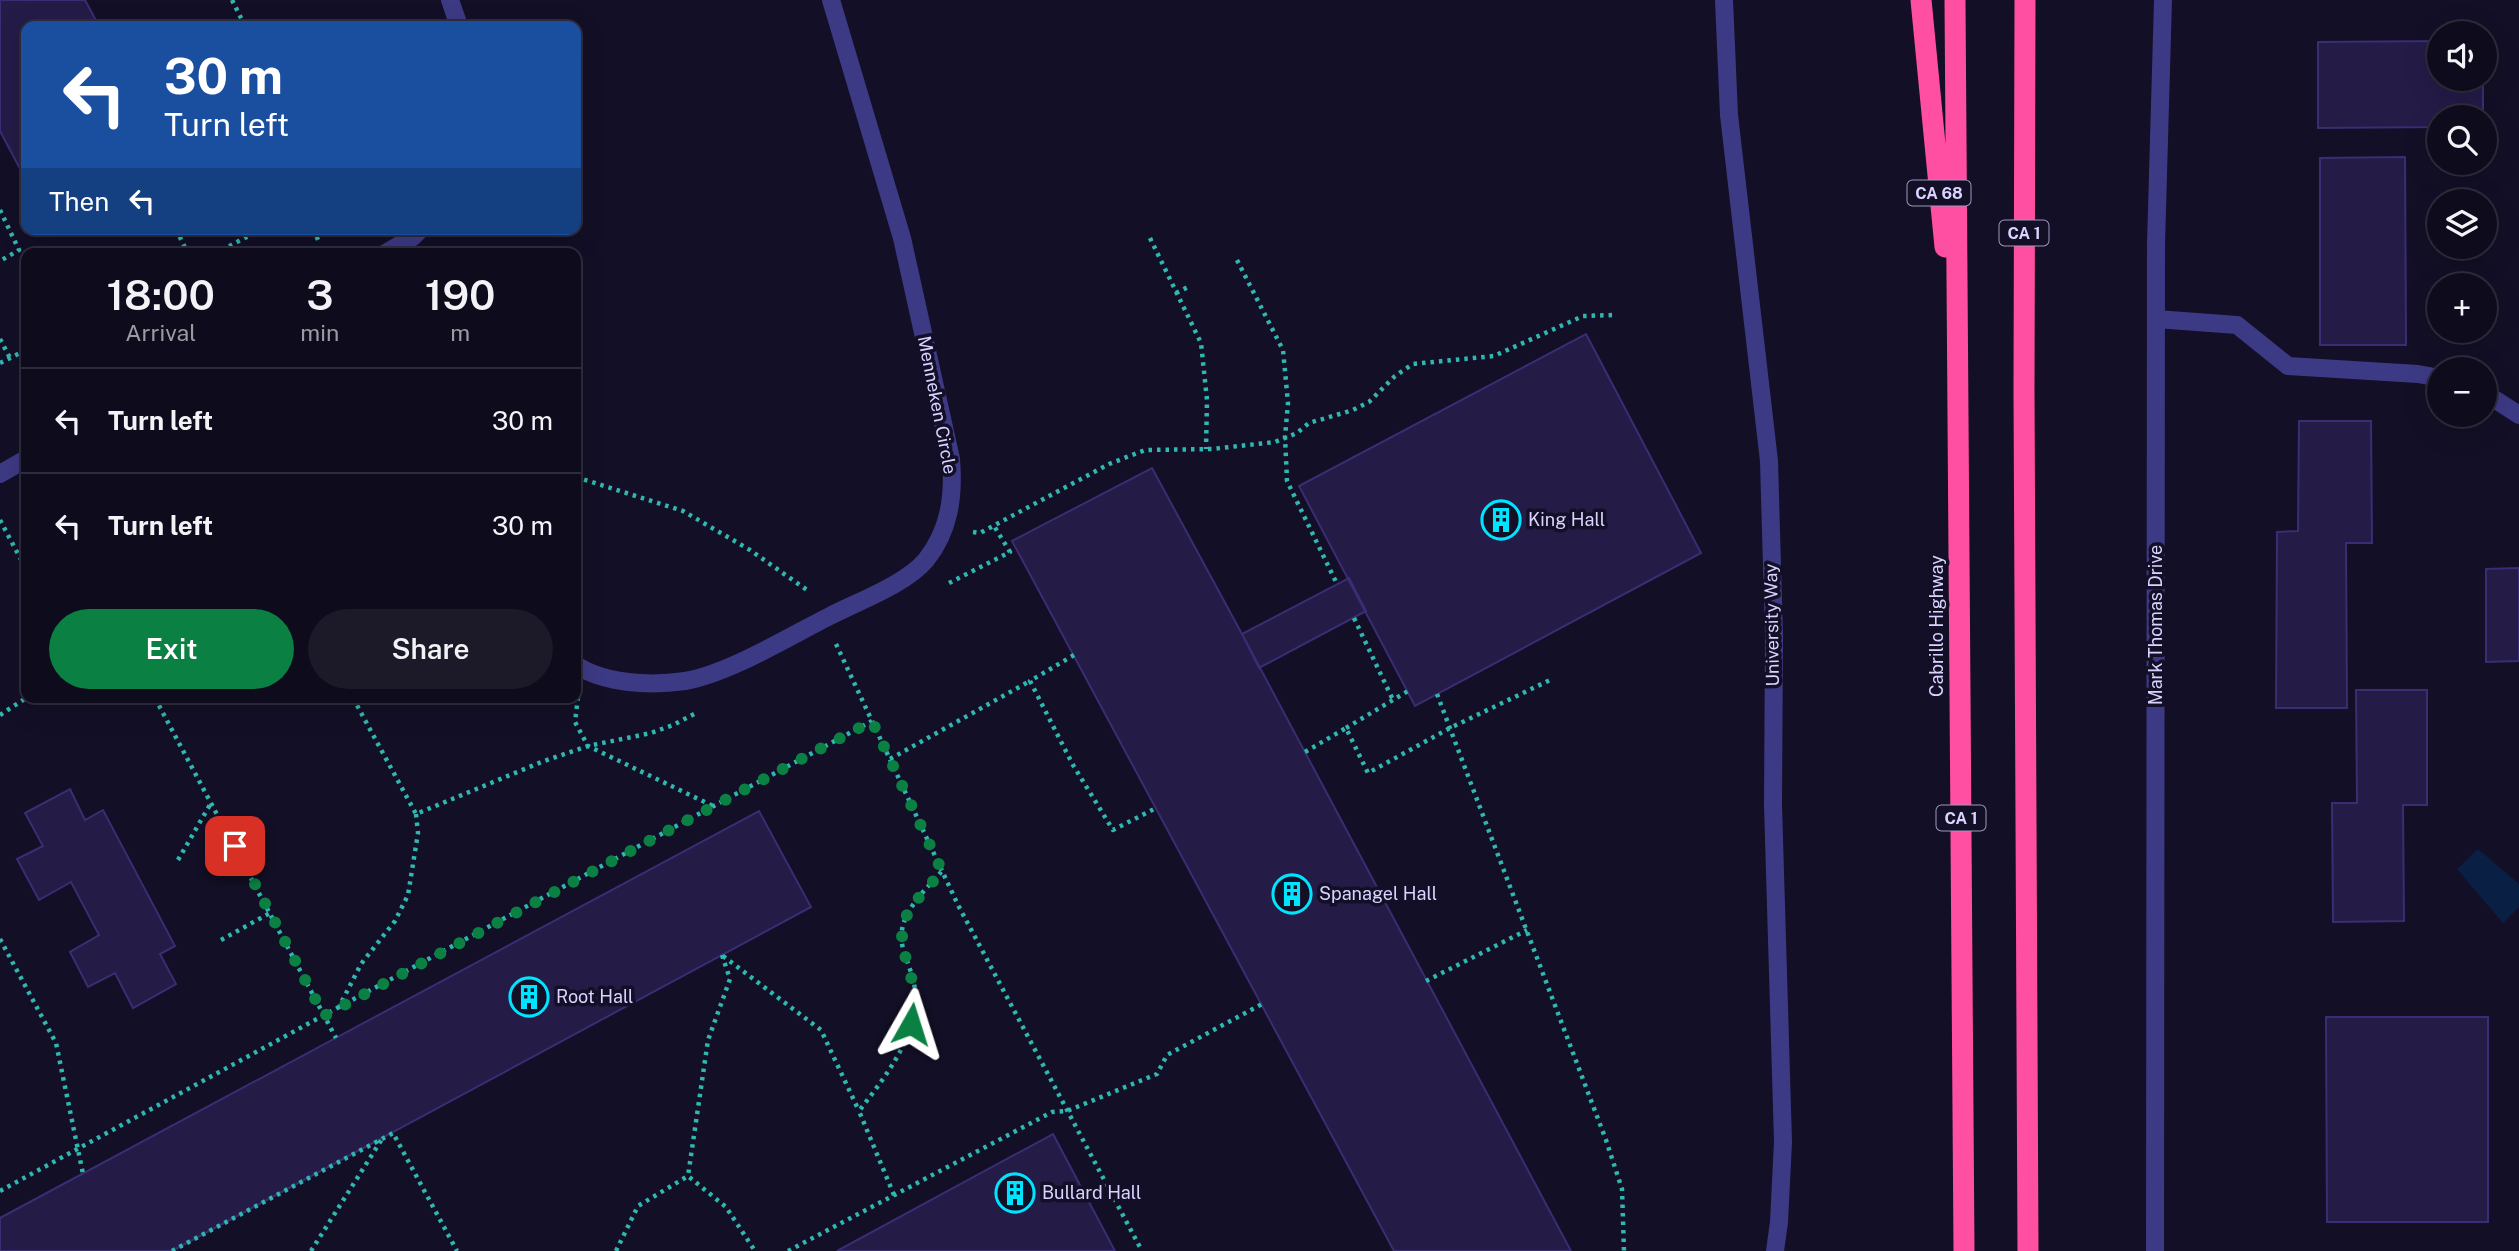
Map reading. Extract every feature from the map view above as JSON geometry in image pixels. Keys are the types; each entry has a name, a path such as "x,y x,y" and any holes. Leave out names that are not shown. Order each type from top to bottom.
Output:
{"highway":[{"name":"CA 68","path":"1921,0 1958,385"},
{"name":"Cabrillo Highway","path":"1955,0 1964,1251"},
{"name":"CA 1","path":"2025,0 2028,1251"},
{"path":"2024,75 2034,0"}],"street":[{"path":"450,0 457,21"},
{"name":"Menneken Circle","path":"581,668 615,680 649,683 686,681 723,669 899,581 926,561 949,515 952,496 951,459 902,238 831,0"},
{"name":"University Way","path":"1724,0 1729,115 1769,461 1774,636 1773,805 1783,1142 1775,1251"},
{"name":"Mark Thomas Drive","path":"2155,1251 2156,319 2158,110 2163,0"},
{"path":"394,248 415,235"},
{"path":"2156,319 2236,325 2288,366 2427,376"},
{"path":"2497,401 2519,415"},
{"path":"0,474 21,462"}],"path":[{"path":"232,0 242,21"},
{"path":"0,209 19,250 0,261"},
{"path":"226,248 250,235"},
{"path":"316,235 319,242"},
{"path":"1150,238 1201,343 1207,400 1206,449"},
{"path":"1237,260 1283,350 1287,403 1287,481 1337,584"},
{"path":"1176,293 1190,286"},
{"path":"943,529 980,533 1110,464 1145,450 1206,449 1275,442 1297,433 1309,423 1353,410 1369,401 1395,376 1413,364 1494,356 1583,316 1613,315"},
{"path":"0,340 10,358"},
{"path":"0,363 21,352"},
{"path":"581,479 683,512 750,550 807,590"},
{"path":"0,520 21,560"},
{"path":"1354,618 1393,700"},
{"path":"834,640 958,905 1142,1251"},
{"path":"890,759 1074,655"},
{"path":"1346,728 1368,773 1450,728 1550,680"},
{"path":"1030,681 1073,765 1113,830 1156,808"},
{"path":"1305,752 1408,691"},
{"path":"1437,694 1606,1140 1622,1189 1624,1251"},
{"path":"0,715 21,701"},
{"path":"158,703 336,1038"},
{"path":"339,1007 361,964 395,921 408,895 418,833 416,814 356,703"},
{"path":"576,703 575,722 588,746 714,806"},
{"path":"416,814 544,761 588,746 651,733 673,725 710,705"},
{"path":"0,1191 872,721"},
{"path":"178,860 211,802"},
{"path":"859,1111 892,1067 911,1024 915,991 901,941 908,910 942,871"},
{"path":"221,940 270,913"},
{"path":"1426,981 1527,930"},
{"path":"0,939 56,1044 83,1174"},
{"path":"688,1176 708,1040 730,979 722,955 821,1030 894,1195"},
{"path":"788,1251 1052,1112 1067,1111 1157,1074 1167,1055 1262,1004"},
{"path":"172,1251 393,1133 457,1251"},
{"path":"311,1251 383,1138"},
{"path":"616,1251 638,1206 688,1176"},
{"path":"688,1176 726,1207 755,1251"}],"water":[{"path":"2478,849 2519,884 2519,907 2503,923 2457,869"}],"building":[{"path":"0,0 85,0 96,21 21,21 21,171 0,131"},
{"path":"2427,41 2427,91 2483,91 2483,105 2427,105 2427,127 2318,128 2318,42"},
{"path":"2405,157 2406,345 2320,345 2320,158"},
{"name":"King Hall","path":"1586,334 1701,553 1415,706 1299,486"},
{"path":"2299,421 2371,421 2372,543 2346,543 2347,708 2276,708 2277,532 2298,531"},
{"name":"Spanagel Hall","path":"1152,468 1571,1251 1394,1251 1012,541"},
{"path":"2519,568 2519,661 2486,662 2486,569"},
{"path":"1349,578 1366,611 1259,668 1242,634"},
{"path":"2356,690 2427,690 2427,805 2403,805 2404,921 2333,922 2332,803 2357,803"},
{"path":"70,789 85,820 103,810 175,946 160,954 176,984 133,1008 115,973 88,987 70,952 99,935 71,882 39,900 17,859 43,846 25,813"},
{"name":"Root Hall","path":"759,811 811,907 172,1251 0,1251 0,1218"},
{"path":"2326,1017 2488,1017 2488,1222 2327,1222"},
{"name":"Bullard Hall","path":"1053,1134 1115,1251 837,1251"}],"place":[{"name":"King Hall","path":"1501,520"},
{"name":"Spanagel Hall","path":"1292,894"},
{"name":"Root Hall","path":"529,997"},
{"name":"Bullard Hall","path":"1015,1193"}],"route":[{"path":"235,846 324,1016 872,721 942,871 908,910 901,941 915,991 911,1024"}]}
